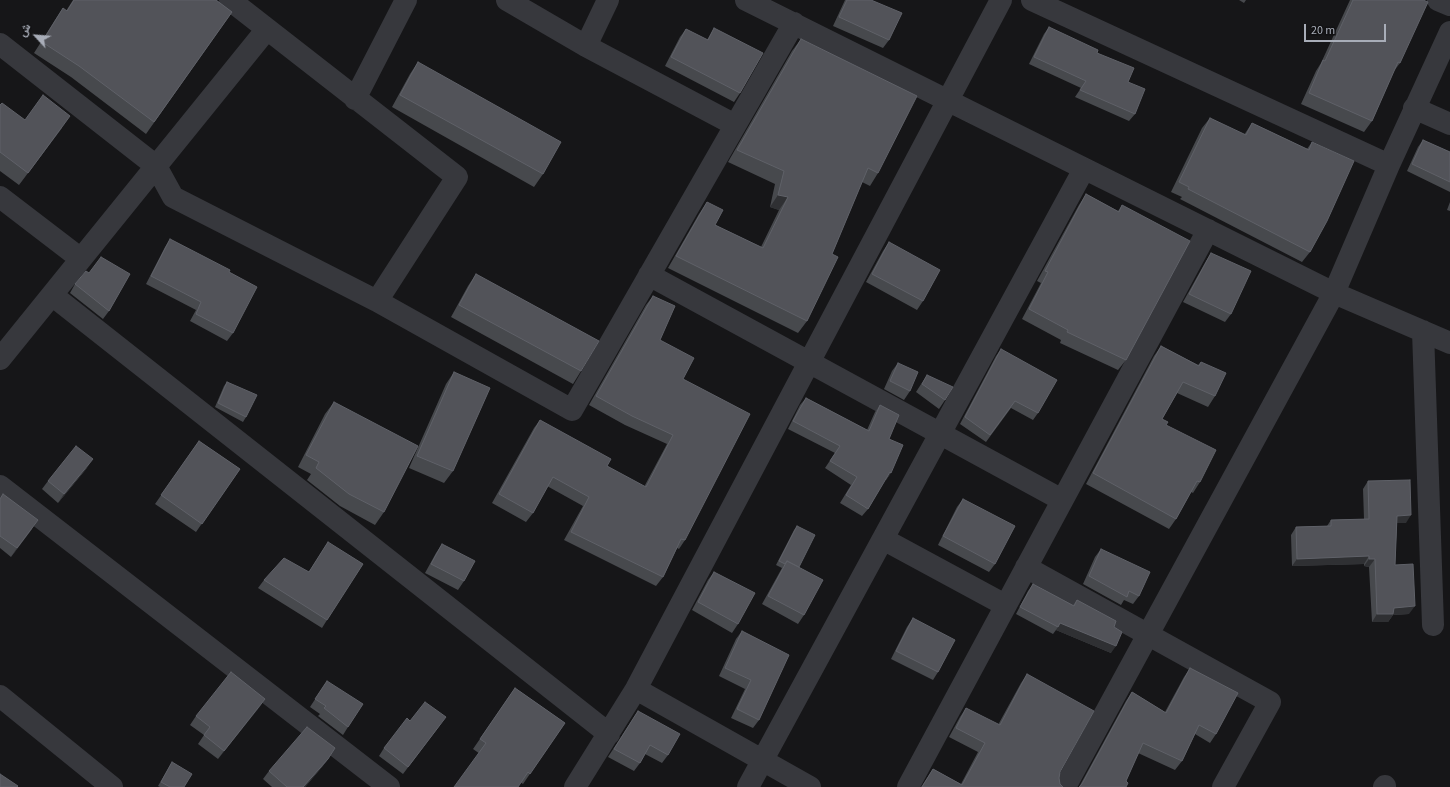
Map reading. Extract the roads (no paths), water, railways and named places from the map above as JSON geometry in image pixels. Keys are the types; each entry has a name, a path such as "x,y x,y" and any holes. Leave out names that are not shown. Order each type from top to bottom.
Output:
{"street":[{"path":"230,0 355,99 458,177 377,301"},
{"path":"355,99 406,0"},
{"path":"507,0 586,46 735,125"},
{"path":"586,46 608,0"},
{"path":"746,0 1334,293 1450,343"},
{"path":"575,787 636,688 1001,0"},
{"path":"1032,0 1389,164"},
{"path":"1438,0 1450,5"},
{"path":"0,44 156,166 173,197 377,301 572,410 794,24"},
{"path":"0,359 267,29"},
{"path":"1065,787 1334,293 1389,164 1450,32"},
{"path":"1414,108 1450,124"},
{"path":"748,787 1084,169"},
{"path":"0,197 81,259"},
{"path":"908,787 1208,230"},
{"path":"649,275 1062,500"},
{"path":"52,295 609,734"},
{"path":"1423,331 1434,625"},
{"path":"0,486 389,787"},
{"path":"883,539 1005,605"},
{"path":"1026,567 1270,702 1223,787"},
{"path":"636,688 810,787"},
{"path":"0,696 112,787"}]}
